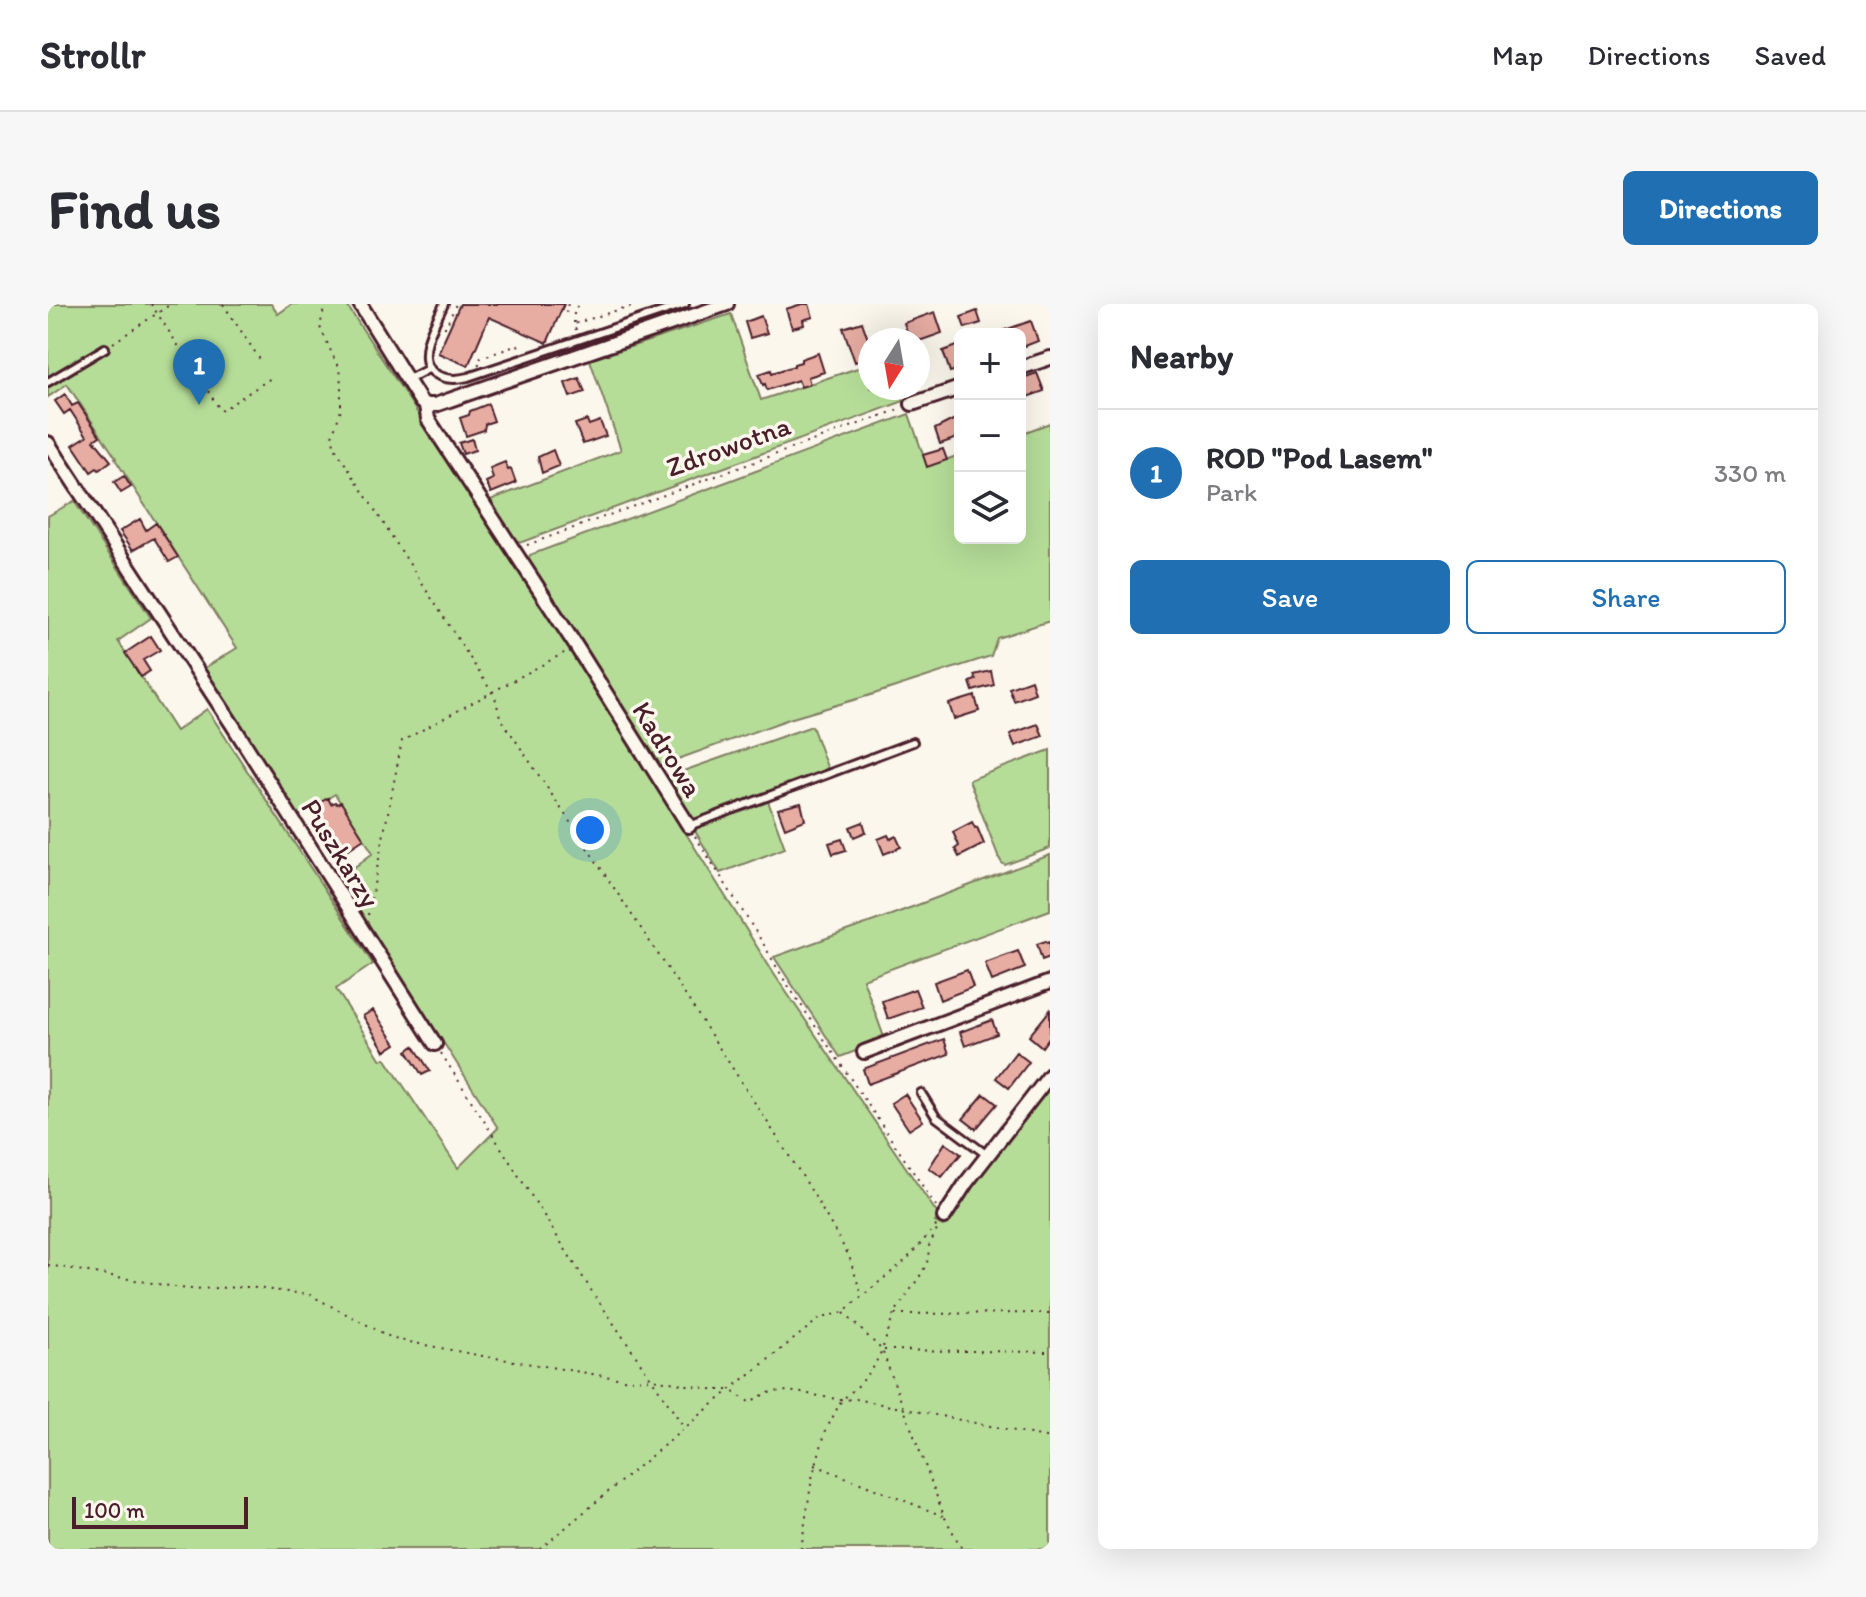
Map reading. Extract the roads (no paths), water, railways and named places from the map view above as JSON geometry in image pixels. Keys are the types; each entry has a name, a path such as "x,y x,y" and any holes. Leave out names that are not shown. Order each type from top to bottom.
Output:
{"street":[{"name":"Kadrowa","path":"360,304 421,402 426,405 428,419 689,826"},
{"path":"426,405 435,405 727,304"},
{"path":"1026,366 1050,358"},
{"path":"912,404 954,390"},
{"name":"Puszkarzy","path":"48,443 232,724 435,1044"},
{"path":"864,1052 1050,982"},
{"path":"944,1217 987,1155 1050,1075"}],"lane":[{"path":"444,304 425,354 433,373 451,380 685,304"},
{"path":"48,382 105,348"},
{"path":"407,380 430,368"},
{"path":"689,826 913,742"},
{"path":"921,1093 936,1117 987,1155"}],"place":[{"name":"ROD \"Pod Lasem\"","path":"199,405"}]}
